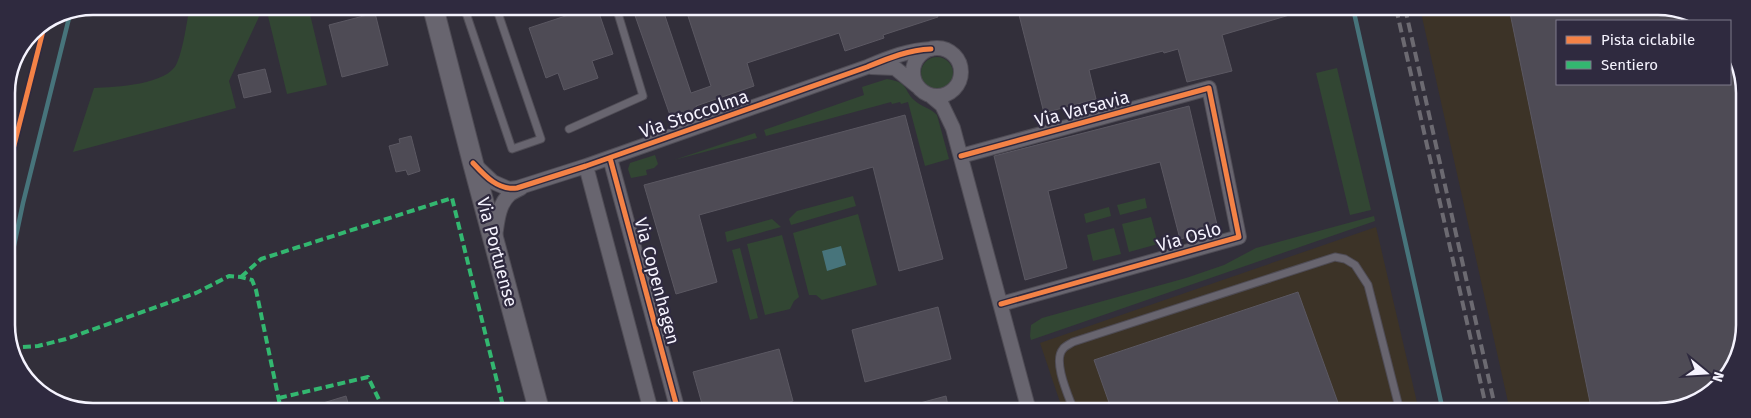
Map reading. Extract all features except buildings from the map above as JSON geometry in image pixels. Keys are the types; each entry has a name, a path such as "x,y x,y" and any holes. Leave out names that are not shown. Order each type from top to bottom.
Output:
{"street":[{"name":"Via Portuense","path":"435,15 537,403"},
{"path":"939,48 946,50 958,60 959,82 954,89 943,96 922,92 914,79 914,64 918,57 931,49 939,48"},
{"name":"Via Stoccolma","path":"473,162 487,177 502,186 509,189 523,186 610,158 902,53 931,49"},
{"name":"Via Stoccolma","path":"867,67 895,68 917,86"},
{"name":"Via Varsavia","path":"961,156 1210,88"},
{"name":"Via Oslo","path":"1000,304 1239,237 1210,88"},
{"path":"953,128 954,89"},
{"path":"930,95 942,105 953,128 1027,403"},
{"name":"Via Copenhagen","path":"610,158 676,403"},
{"path":"586,166 650,403"},
{"name":"Via Stoccolma","path":"495,248 497,222 504,201 509,194 523,186"}],"lane":[{"path":"467,15 512,149 541,139 499,15"},
{"path":"569,130 643,96 618,15"},
{"path":"1071,403 1058,360 1062,350 1073,342 1335,257 1345,259 1355,265 1368,285 1398,403"}],"shaded area":[{"path":"1422,15 1658,15 1674,16 1686,20 1556,20 1556,85 1731,85 1731,66 1735,77 1736,93 1736,325 1735,341 1726,364 1710,384 1702,390 1688,397 1663,403 1508,403"},
{"path":"1376,227 1417,403 1060,403 1040,343"}],"green space":[{"path":"188,15 260,15 229,81 236,108 73,152 94,88 140,83 163,76 172,70 177,63"},
{"path":"310,15 327,85 287,94 268,16"},
{"path":"937,57 943,58 948,62 952,67 952,79 948,84 943,88 937,89 931,88 926,84 922,79 921,73 922,67 926,62 931,58"},
{"path":"1337,68 1371,210 1350,215 1316,73"},
{"path":"887,79 902,84 914,100 937,115 949,159 925,166 908,102 892,104 891,102 766,136 764,130 864,95 862,87"},
{"path":"755,133 757,138 674,160"},
{"path":"655,155 658,164 654,168 646,170 647,175 631,178 628,169 630,163"},
{"path":"853,196 856,206 791,225 789,219 797,211"},
{"path":"1145,198 1147,208 1120,215 1117,205"},
{"path":"1109,207 1111,216 1086,223 1084,214"},
{"path":"858,214 877,285 822,300 816,295 809,295 793,233"},
{"path":"1374,216 1375,221 1031,340 1031,325 1042,318 1186,278 1224,265 1256,248"},
{"path":"1151,217 1158,244 1129,252 1122,224"},
{"path":"772,219 781,227 727,242 725,232"},
{"path":"1114,228 1121,254 1093,261 1087,235"},
{"path":"782,235 799,297 794,301 790,309 765,315 747,244"},
{"path":"740,248 758,318 750,320 732,250"}],"water":[{"path":"841,246 846,265 827,271 822,251"}],"waterway":[{"path":"1355,15 1441,403"},
{"path":"15,241 69,19"}],"railway":[{"path":"1398,15 1485,403"},
{"path":"1407,15 1494,403"}],"marked path":[{"path":"241,277 261,259 452,198 502,403"},
{"path":"18,347 38,346 66,339 196,293 229,276 241,277 252,280 256,290 280,403"},
{"path":"279,398 368,377 381,403"}],"cycle path":[{"path":"15,141 42,34"},
{"path":"473,163 498,185 517,188 586,166 899,55 931,49"},
{"path":"961,156 1209,88 1239,237 1001,304"},
{"path":"610,158 676,403"}]}
